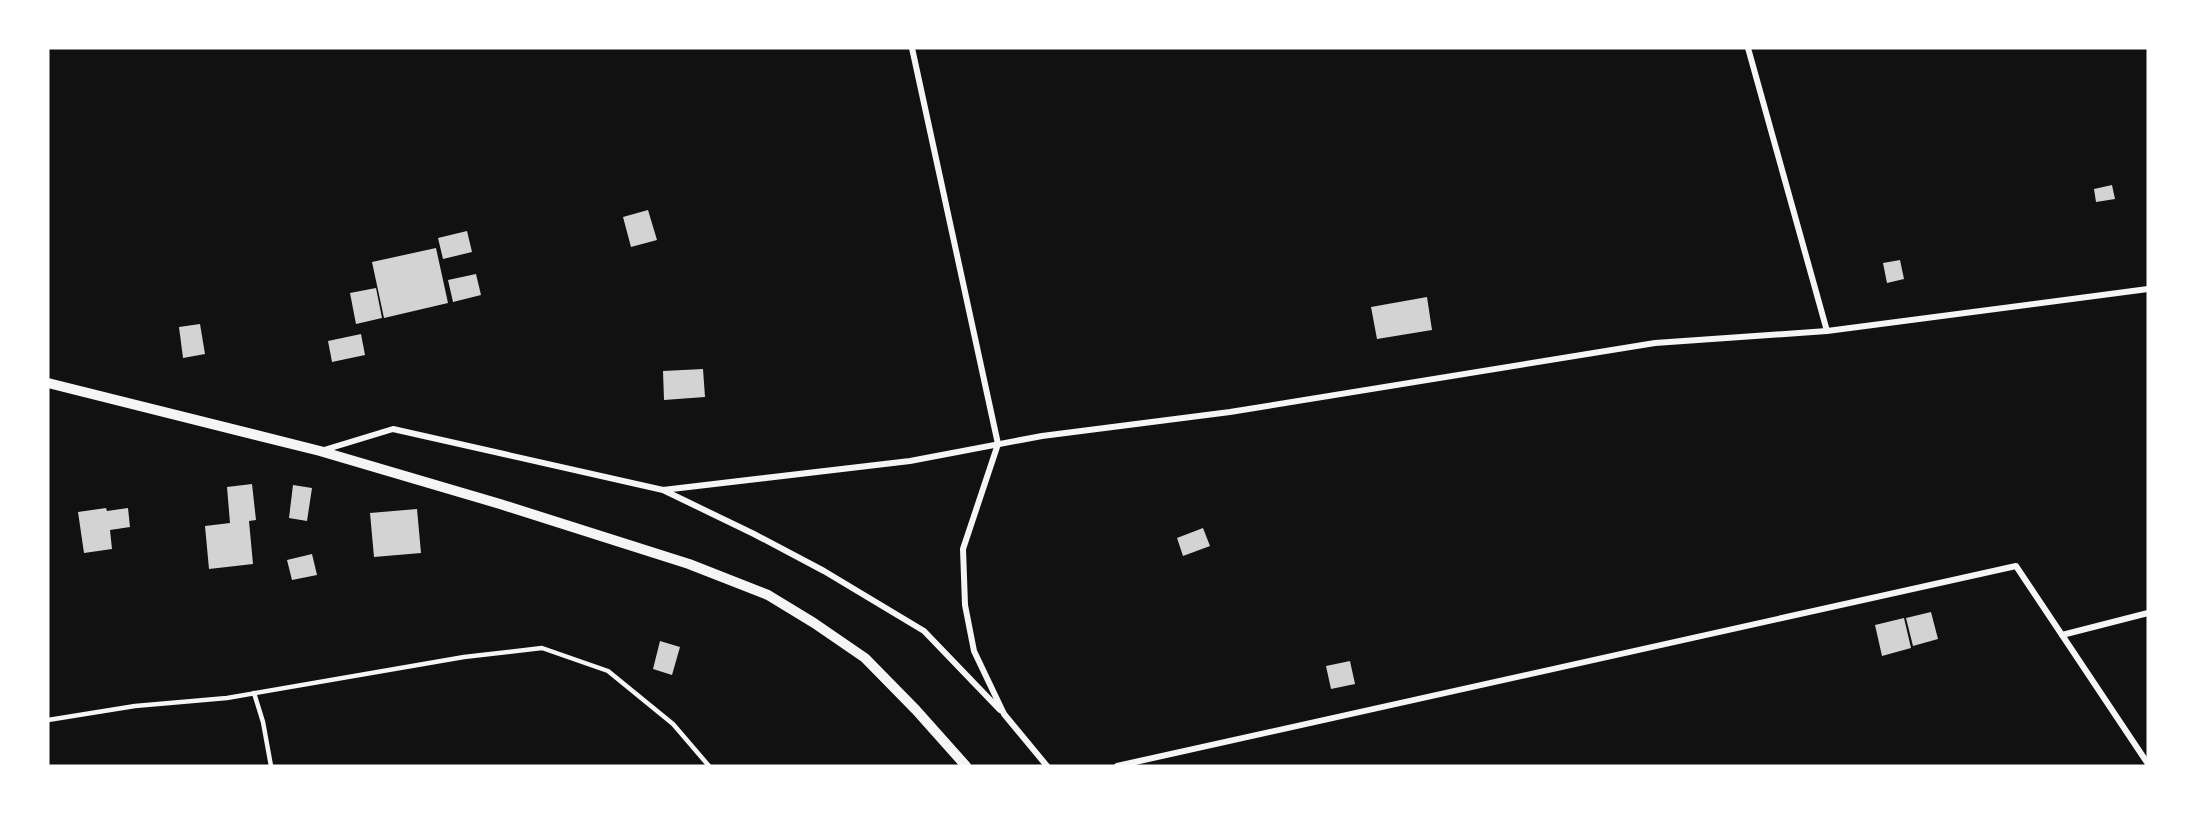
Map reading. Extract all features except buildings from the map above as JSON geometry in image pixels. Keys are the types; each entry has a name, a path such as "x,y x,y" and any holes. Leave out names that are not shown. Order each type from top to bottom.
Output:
{"street":[{"path":"912,48 998,444 963,549 965,605 974,651 1004,714"},
{"path":"1748,48 1827,332"},
{"path":"663,490 910,461 1042,436 1242,410 1655,343 1827,332 2148,289"},
{"path":"48,383 320,451 678,560 768,595 865,658 966,766"},
{"path":"320,451 393,429 663,490 824,571 924,631 1004,714 1047,766"},
{"path":"1117,766 2016,566 2148,764"},
{"path":"2062,635 2148,613"}],"lane":[{"path":"48,720 135,706 227,698 464,657 542,648 608,671 673,724 708,766"},
{"path":"254,693 272,766"}]}
